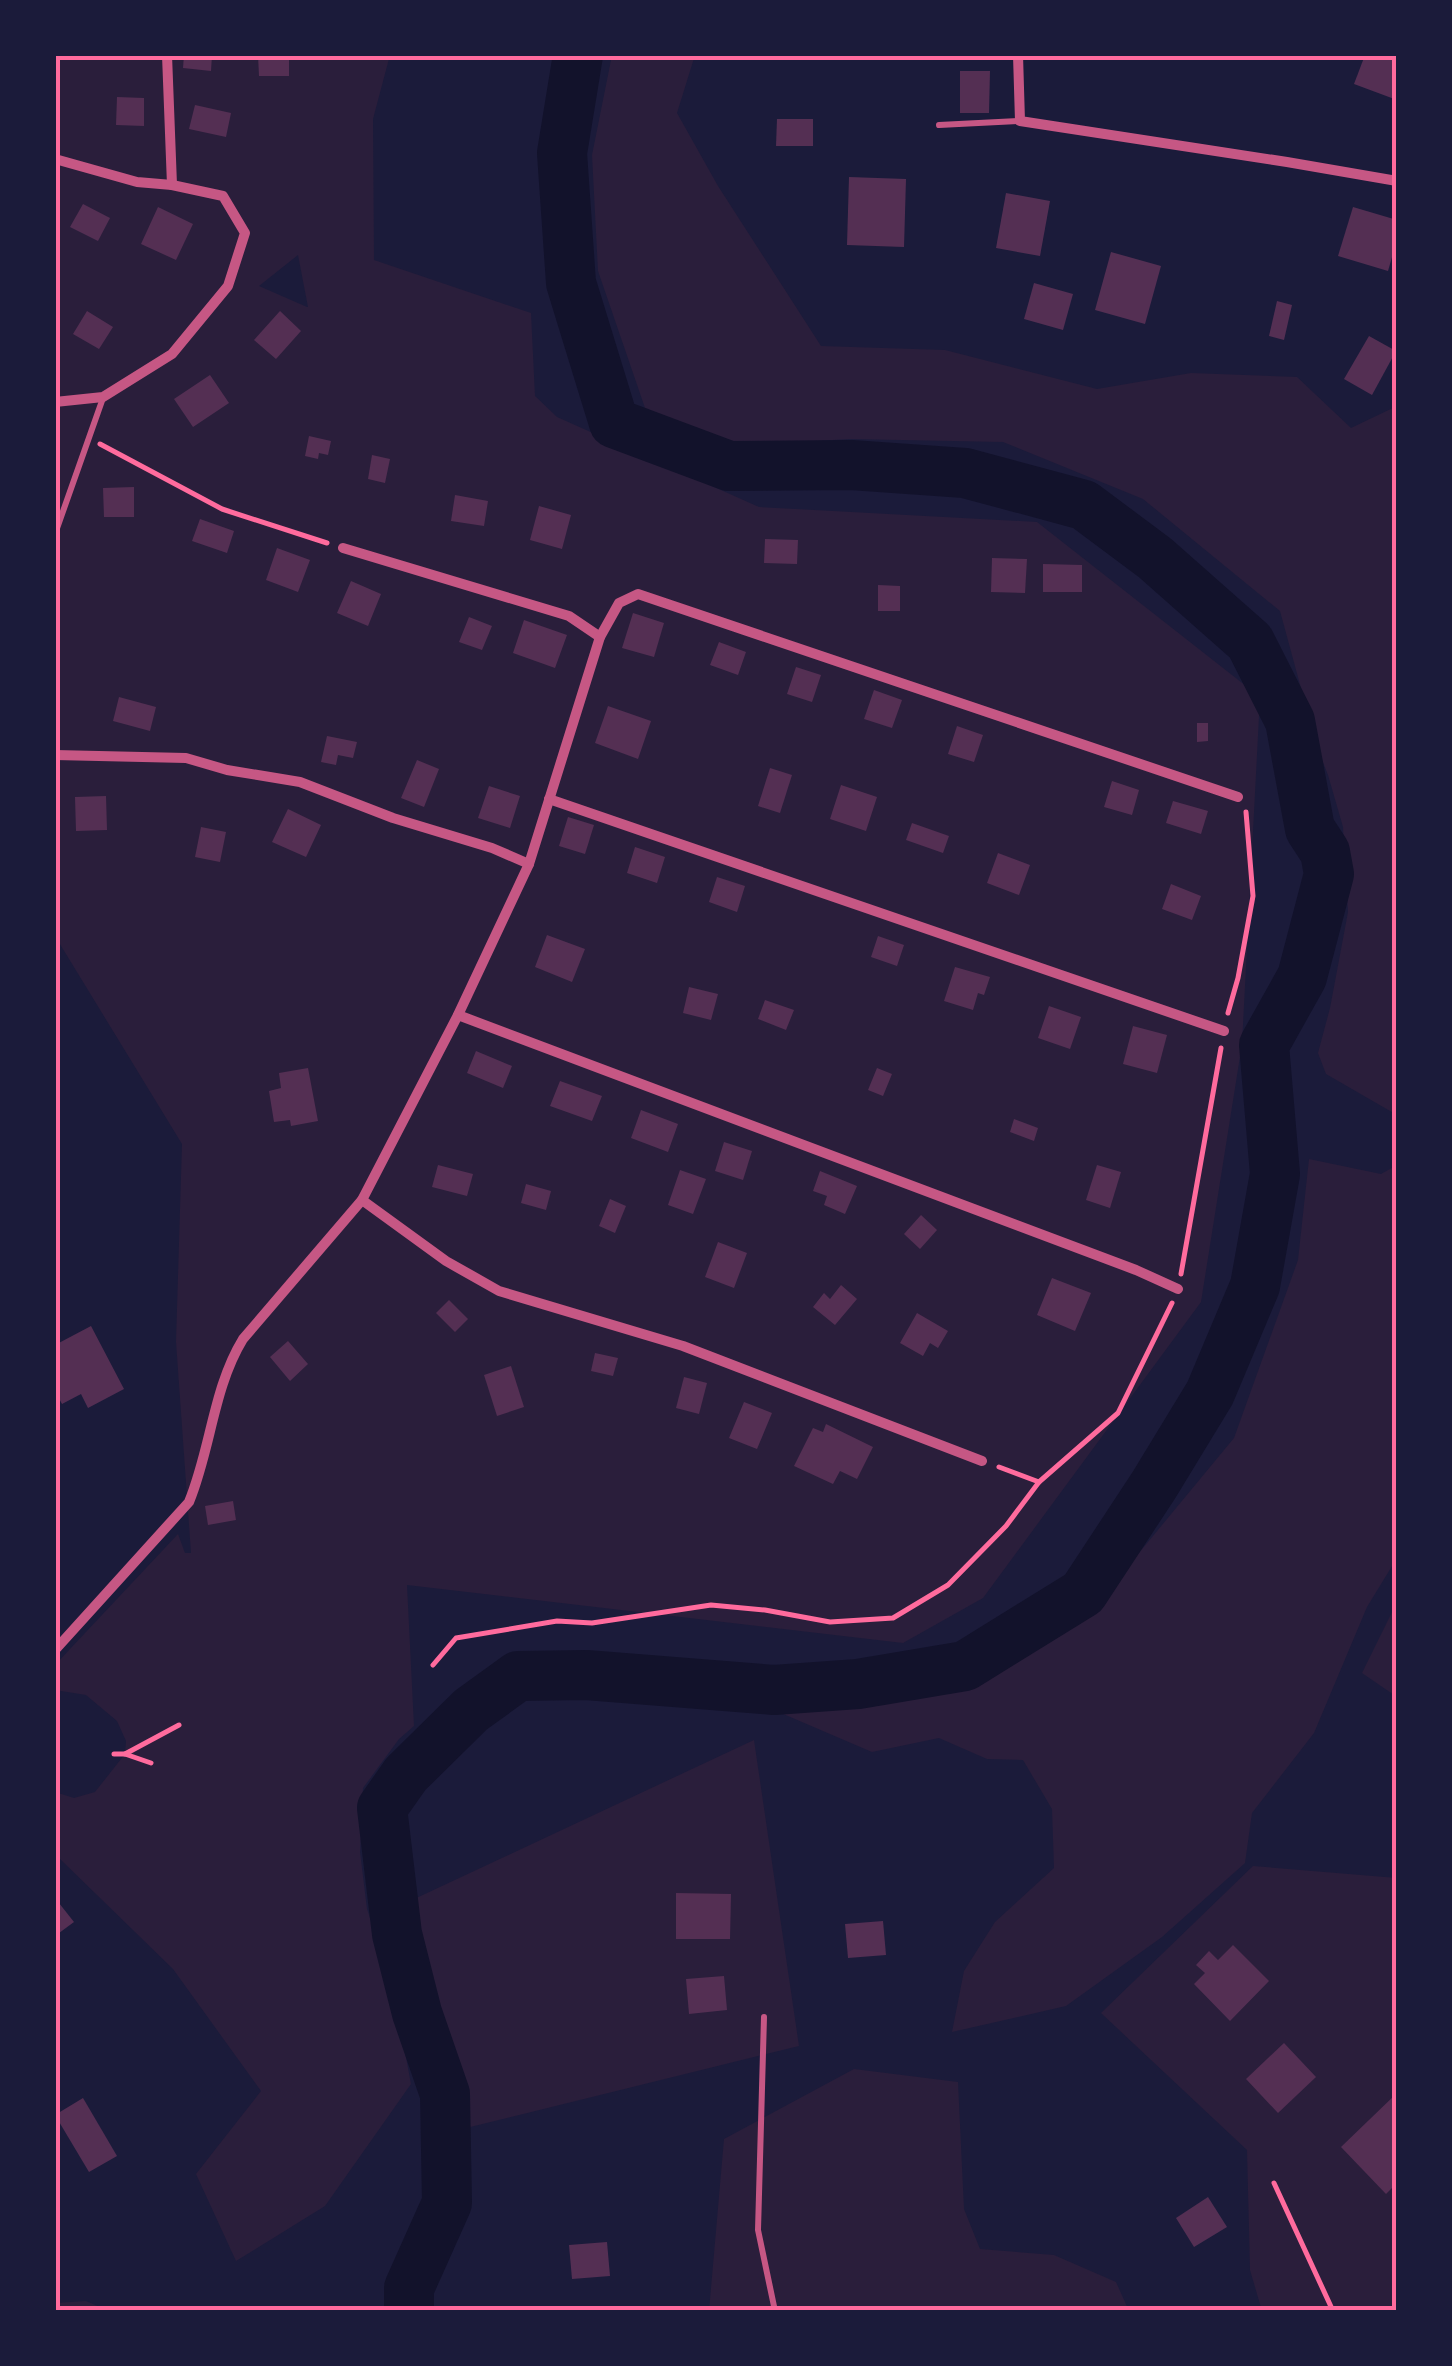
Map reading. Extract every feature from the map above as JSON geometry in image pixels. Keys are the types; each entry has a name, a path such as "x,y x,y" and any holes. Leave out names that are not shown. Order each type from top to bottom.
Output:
{"street":[{"path":"168,55 172,185"},
{"path":"1018,55 1020,120 1397,181"},
{"path":"55,159 137,182 223,196 245,233 228,286 172,354 103,396 55,402"},
{"path":"343,548 568,616 600,637"},
{"path":"55,1650 189,1502 233,1356 362,1200 458,1015 529,864 600,637 618,602 638,594 1238,797"},
{"path":"55,756 186,758 227,770 300,782 529,864"},
{"path":"549,800 1224,1031"},
{"path":"458,1015 1178,1289"},
{"path":"362,1200 446,1261 499,1291 683,1346 982,1462"}],"lane":[{"path":"939,125 1020,120"},
{"path":"55,534 103,396"},
{"path":"764,2018 758,2230 775,2311"}],"path":[{"path":"89,438 222,510 343,548"},
{"path":"433,1666 456,1638 710,1605 830,1622 892,1618 948,1586 1006,1526 1039,1482 1118,1413 1178,1289 1224,1031 1253,896 1245,801 1238,797"},
{"path":"982,1462 1039,1482"},
{"path":"125,1754 179,1724"},
{"path":"114,1754 151,1763"},
{"path":"1274,2184 1333,2311"}],"shaded area":[{"path":"55,55 390,55 373,119 374,260 531,313 535,396 557,417 759,507 1037,522 1260,697 1242,1044 1201,1302 983,1598 903,1643 407,1585 414,1726 399,1739 363,1788 360,1852 367,1909 393,1987 411,2084 325,2206 236,2261 196,2174 261,2091 173,1969 59,1858 55,1847 55,1792 74,1798 95,1792 125,1754 126,1741 117,1721 86,1695 55,1690 55,1665 178,1534 185,1553 191,1553 176,1342 182,1144 55,936","holes":["298,255 307,307 259,286"]},
{"path":"612,55 695,55 677,113 718,186 821,346 945,350 1097,389 1191,373 1297,377 1351,428 1397,406 1397,1115 1326,1074 1318,1053 1348,912 1343,827 1280,611 1143,499 1003,442 850,439 729,446 645,408 598,271 592,155"},
{"path":"1309,1159 1381,1174 1397,1165 1397,1558 1367,1607 1314,1733 1252,1813 1245,1863 1162,1937 1066,2006 952,2032 964,1971 995,1922 1054,1868 1052,1809 1023,1760 987,1759 939,1738 872,1752 774,1710 855,1705 972,1688 1105,1594 1234,1438 1298,1260"},
{"path":"1397,1602 1397,1697 1362,1673"},
{"path":"754,1740 799,2046 458,2130 410,1901"},
{"path":"1253,1866 1397,1878 1397,2311 1262,2311 1250,2270 1247,2150 1101,2013"},
{"path":"854,2069 958,2082 964,2209 980,2249 1054,2255 1116,2282 1129,2311 709,2311 724,2139"},
{"path":"86,2301 109,2311 55,2311 55,2303"}],"building":[{"path":"184,55 212,55 211,71 183,68"},
{"path":"258,55 289,55 289,76 259,76"},
{"path":"1365,55 1397,55 1397,100 1354,84"},
{"path":"960,71 990,71 989,113 960,113"},
{"path":"117,97 144,98 144,126 116,125"},
{"path":"195,105 231,113 226,137 189,129"},
{"path":"777,119 813,119 813,146 776,146"},
{"path":"849,177 906,179 904,247 847,245"},
{"path":"1006,193 1050,201 1040,256 996,248"},
{"path":"83,204 110,218 98,241 70,227"},
{"path":"158,207 193,224 176,260 141,244"},
{"path":"1353,207 1397,220 1397,240 1388,271 1338,256"},
{"path":"1111,252 1161,266 1145,324 1095,310"},
{"path":"1034,283 1073,294 1063,330 1024,319"},
{"path":"1277,301 1292,305 1284,340 1269,336"},
{"path":"87,311 113,327 99,349 73,334"},
{"path":"280,311 301,331 276,359 254,340"},
{"path":"1369,336 1396,351 1372,395 1344,379"},
{"path":"210,375 229,403 193,427 174,399"},
{"path":"309,436 331,441 328,455 319,453 318,459 305,456"},
{"path":"372,455 390,459 385,483 368,479"},
{"path":"134,487 134,517 104,517 103,488"},
{"path":"455,495 488,501 484,526 451,521"},
{"path":"539,506 571,515 562,549 530,540"},
{"path":"200,519 234,531 227,553 192,541"},
{"path":"765,539 798,540 797,564 764,563"},
{"path":"277,548 310,560 298,592 266,580"},
{"path":"992,558 1027,559 1025,593 991,592"},
{"path":"1043,564 1082,565 1082,592 1043,592"},
{"path":"351,581 381,594 368,626 337,613"},
{"path":"878,585 900,586 900,611 878,611"},
{"path":"633,613 664,623 654,657 622,648"},
{"path":"469,617 492,626 482,650 459,642"},
{"path":"524,620 567,635 555,668 513,653"},
{"path":"719,642 746,652 738,675 710,665"},
{"path":"796,667 821,675 812,702 787,694"},
{"path":"874,690 902,700 892,728 864,719"},
{"path":"119,697 156,707 150,731 113,721"},
{"path":"608,706 651,721 638,759 595,743"},
{"path":"1197,723 1208,723 1208,741 1197,742"},
{"path":"957,726 983,735 974,762 948,754"},
{"path":"327,736 357,742 353,758 338,755 336,765 321,762"},
{"path":"417,760 439,769 424,807 401,798"},
{"path":"770,768 792,775 780,813 758,806"},
{"path":"1112,781 1139,790 1132,815 1104,807"},
{"path":"841,785 877,797 866,831 830,819"},
{"path":"489,786 520,796 510,828 478,818"},
{"path":"106,796 107,830 76,831 75,797"},
{"path":"1173,801 1208,811 1201,834 1166,823"},
{"path":"288,809 321,825 306,857 272,842"},
{"path":"568,817 594,825 585,854 559,846"},
{"path":"912,823 949,836 943,853 906,840"},
{"path":"201,827 226,832 220,862 195,857"},
{"path":"635,847 665,857 657,883 627,873"},
{"path":"998,853 1030,865 1019,895 987,883"},
{"path":"717,877 745,886 737,912 709,902"},
{"path":"1171,884 1201,896 1192,920 1162,909"},
{"path":"547,935 585,949 572,982 535,967"},
{"path":"878,936 904,945 897,966 871,957"},
{"path":"955,967 990,977 984,995 978,993 973,1010 944,1001"},
{"path":"689,987 718,994 711,1020 683,1013"},
{"path":"765,1000 794,1010 786,1030 758,1019"},
{"path":"1049,1006 1081,1017 1070,1049 1038,1038"},
{"path":"1133,1026 1167,1035 1157,1073 1123,1064"},
{"path":"476,1051 512,1066 503,1088 467,1073"},
{"path":"308,1068 318,1121 291,1126 290,1120 274,1122 269,1091 281,1088 279,1073"},
{"path":"877,1068 892,1074 883,1096 868,1090"},
{"path":"560,1081 602,1096 592,1121 550,1106"},
{"path":"641,1110 678,1124 668,1152 631,1138"},
{"path":"1014,1119 1038,1128 1034,1141 1010,1132"},
{"path":"724,1142 752,1151 743,1180 715,1171"},
{"path":"438,1165 473,1174 467,1196 432,1187"},
{"path":"1097,1165 1121,1172 1110,1208 1086,1200"},
{"path":"680,1170 706,1179 693,1214 668,1205"},
{"path":"820,1171 857,1186 845,1214 824,1205 827,1196 813,1191"},
{"path":"526,1184 551,1191 546,1210 521,1203"},
{"path":"610,1199 626,1206 615,1233 599,1226"},
{"path":"921,1215 937,1230 920,1249 904,1234"},
{"path":"718,1242 747,1253 734,1288 705,1277"},
{"path":"1052,1278 1091,1293 1075,1331 1037,1315"},
{"path":"841,1285 857,1299 835,1325 813,1307 824,1293 830,1299"},
{"path":"449,1300 468,1319 455,1332 436,1313"},
{"path":"917,1313 948,1331 938,1348 930,1343 923,1356 900,1343"},
{"path":"91,1326 124,1389 88,1408 81,1394 62,1404 55,1391 55,1366 59,1364 55,1345"},
{"path":"288,1341 308,1364 290,1381 270,1357"},
{"path":"595,1353 618,1358 613,1376 591,1371"},
{"path":"511,1366 524,1407 497,1416 484,1375"},
{"path":"684,1377 707,1383 699,1414 676,1408"},
{"path":"744,1402 772,1413 757,1449 729,1438"},
{"path":"826,1424 873,1447 857,1479 840,1471 833,1484 794,1466 813,1428 823,1432"},
{"path":"233,1501 236,1520 208,1525 205,1506"},
{"path":"676,1893 731,1894 730,1939 676,1939"},
{"path":"55,1898 74,1922 55,1936"},
{"path":"883,1921 886,1955 848,1958 845,1924"},
{"path":"1233,1945 1269,1981 1230,2021 1194,1984 1205,1973 1196,1965 1209,1951 1218,1960"},
{"path":"724,1976 727,2010 689,2014 686,1979"},
{"path":"1284,2043 1316,2077 1278,2113 1246,2079"},
{"path":"1397,2093 1397,2183 1386,2194 1341,2147"},
{"path":"83,2098 117,2156 89,2172 55,2115"},
{"path":"1208,2197 1227,2227 1194,2247 1176,2218"},
{"path":"607,2242 610,2276 572,2279 569,2245"}],"waterway":[{"path":"409,2311 409,2288 447,2203 445,2094 417,2013 397,1934 382,1808 406,1774 471,1710 518,1676 586,1675 774,1690 858,1684 965,1666 1083,1593 1210,1393 1255,1286 1275,1174 1264,1045 1302,977 1329,874 1325,852 1310,829 1290,721 1250,642 1155,558 1084,505 965,473 851,465 729,466 614,423 571,283 562,153 578,55"}]}
